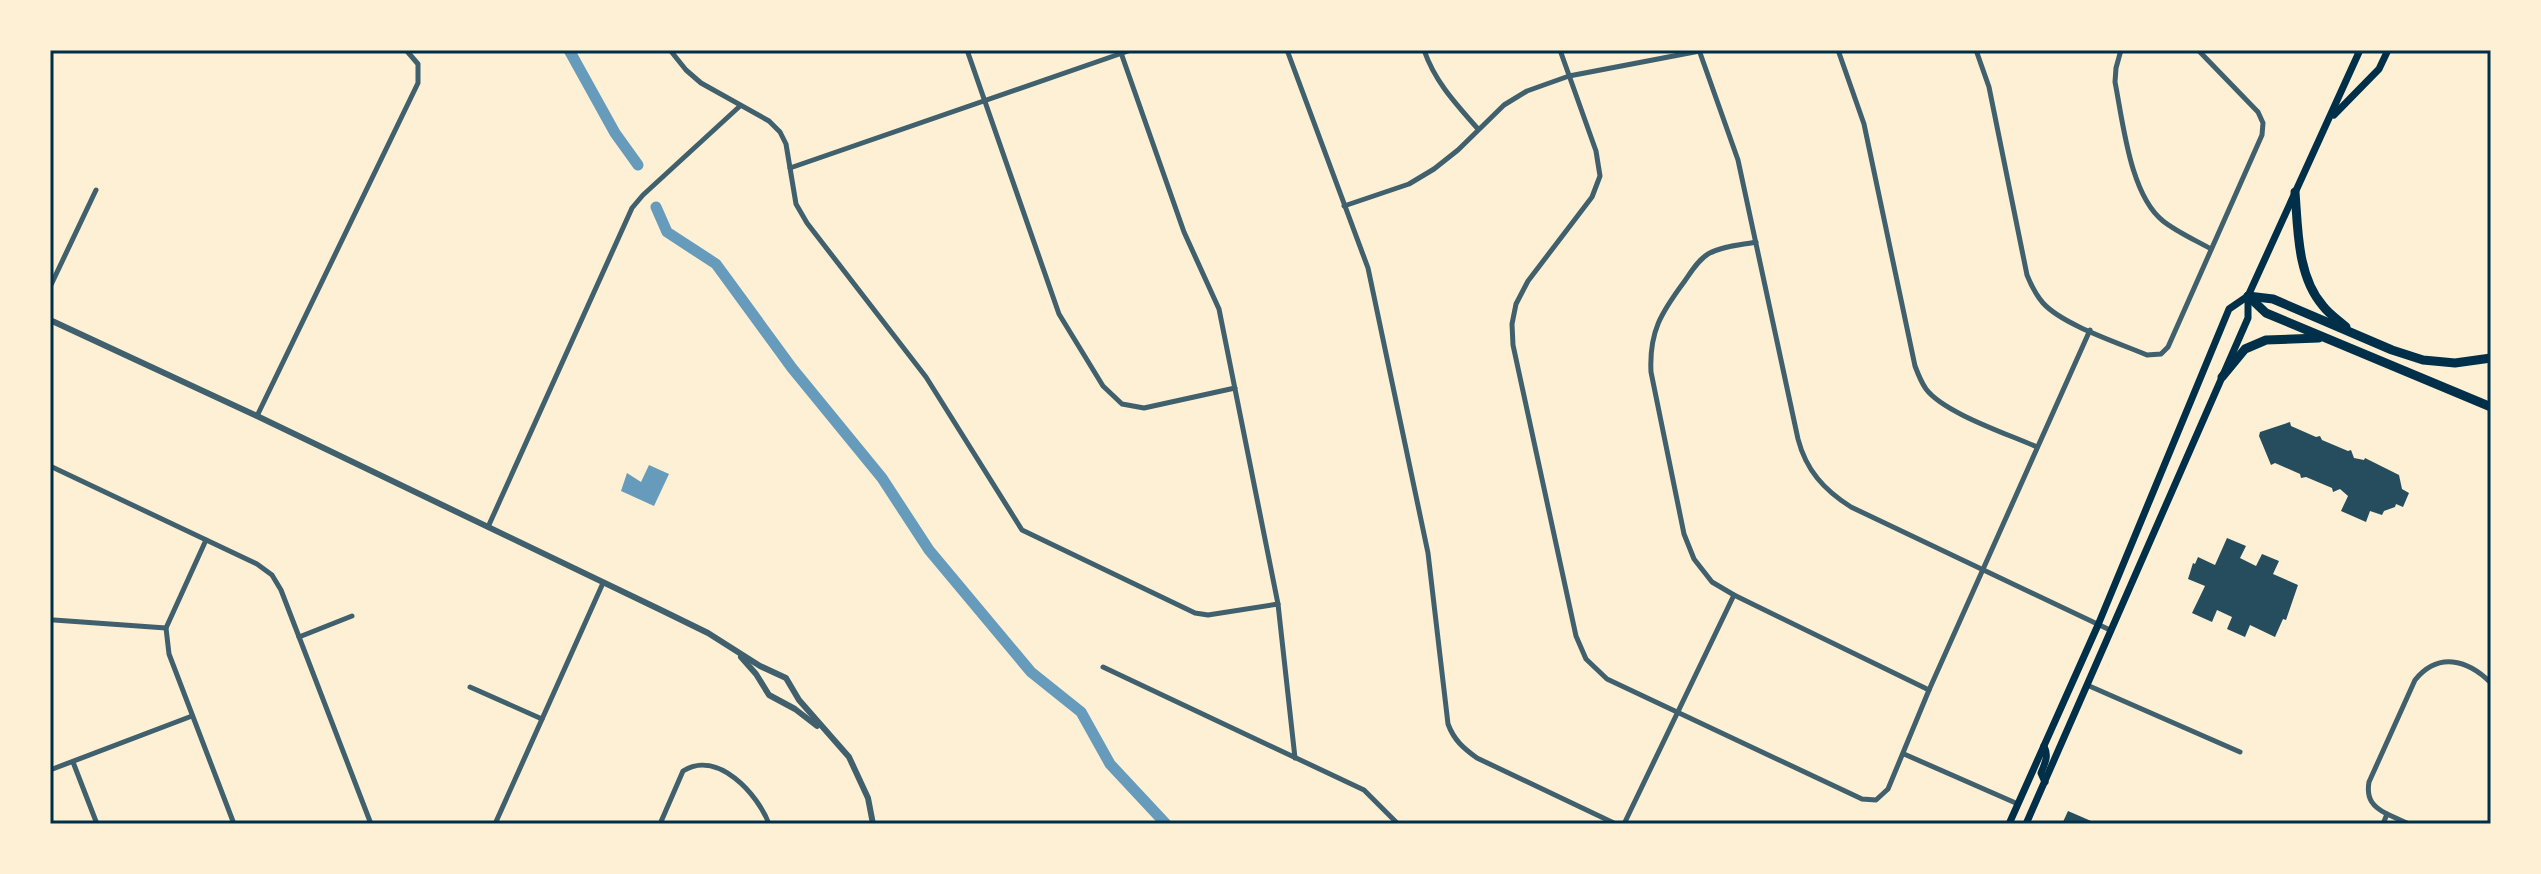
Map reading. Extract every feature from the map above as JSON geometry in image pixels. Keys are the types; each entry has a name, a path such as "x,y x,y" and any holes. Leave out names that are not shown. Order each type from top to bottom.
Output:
{"highway":[{"path":"2295,192 2306,276 2321,304 2351,332"},
{"path":"2248,296 2273,299 2423,360 2455,363 2491,358"},
{"path":"2248,296 2266,313 2489,406"},
{"path":"2222,377 2245,349 2266,340 2326,338"}],"main road":[{"path":"2026,824 2248,318 2248,296 2360,50"},
{"path":"2329,120 2379,69 2388,50"},
{"path":"2009,824 2098,625 2229,309 2248,296"},
{"path":"2044,746 2048,753 2041,773 2045,782"}],"street":[{"path":"257,416 418,83 418,64 406,50"},
{"path":"670,50 701,83 769,121 780,132 786,144 796,204 807,223 926,377 1022,530 1195,613 1208,615 1278,604"},
{"path":"967,50 1059,314 1103,386 1122,404 1144,408 1235,388"},
{"path":"790,168 1131,50"},
{"path":"1287,50 1368,268 1428,553 1445,710 1453,736 1477,758 1616,824"},
{"path":"1424,50 1431,71 1441,86 1478,129"},
{"path":"1560,50 1596,151 1600,176 1592,197 1528,281 1516,304 1512,324 1513,345 1580,648 1595,670 1607,679 1862,799 1876,800 1888,789 1904,754 1929,690 2090,330"},
{"path":"1838,50 1864,124 1920,379 1927,390 1949,408 2037,447"},
{"path":"1976,50 1989,87 2027,275 2034,291 2059,316 2147,355 2161,354 2168,347 2262,135 2263,123 2258,112 2198,50"},
{"path":"2121,50 2115,82 2135,178 2144,199 2160,220 2211,249"},
{"path":"1344,206 1409,184 1434,169 1515,97 1569,76 1701,51 1738,160 1802,455 1818,482 1851,507 2112,631"},
{"path":"1121,52 1184,232 1219,309 1278,604 1295,758"},
{"path":"488,528 632,208 740,106"},
{"path":"50,287 96,190"},
{"path":"1756,242 1716,251 1697,263 1656,324 1650,356 1651,372 1684,534 1694,559 1712,582 1929,690"},
{"path":"50,320 708,633 760,666 786,678 799,700 849,757 868,798 873,824"},
{"path":"50,466 257,564 272,575 281,590 371,824"},
{"path":"206,540 166,628 169,654 234,824"},
{"path":"495,824 603,583"},
{"path":"1624,824 1734,595"},
{"path":"299,637 352,616"},
{"path":"54,620 166,628"},
{"path":"737,651 769,695 827,732"},
{"path":"2409,824 2377,809 2369,800 2369,782 2415,680 2433,663 2444,661 2472,669 2491,683"},
{"path":"1103,667 1364,790 1398,824"},
{"path":"2087,685 2240,752"},
{"path":"470,687 542,719"},
{"path":"50,770 192,716"},
{"path":"1904,754 2018,804"},
{"path":"73,762 97,824"},
{"path":"660,824 683,771 703,764 718,768 741,783 758,802 769,824"},
{"path":"2383,824 2387,814"}],"water":[{"path":"649,465 669,474 654,506 621,491 627,473 641,482"}],"building":[{"path":"2290,422 2291,426 2351,450 2354,458 2365,458 2399,475 2402,489 2409,493 2403,507 2396,504 2382,515 2370,511 2366,522 2341,511 2348,496 2340,489 2333,492 2332,488 2306,477 2301,478 2300,474 2275,463 2271,465 2260,432"},
{"path":"2227,538 2246,546 2240,558 2256,566 2262,554 2279,561 2273,574 2298,585 2286,620 2283,619 2275,637 2250,625 2245,637 2227,629 2232,617 2217,610 2212,622 2192,613 2205,586 2188,579 2193,563 2198,557 2215,565"},
{"path":"2068,811 2098,824 2062,824"}],"waterway":[{"path":"569,50 615,133 638,165"},
{"path":"656,207 667,232 716,264 792,368 882,478 929,550 1031,672 1081,712 1110,764 1166,824"}]}
